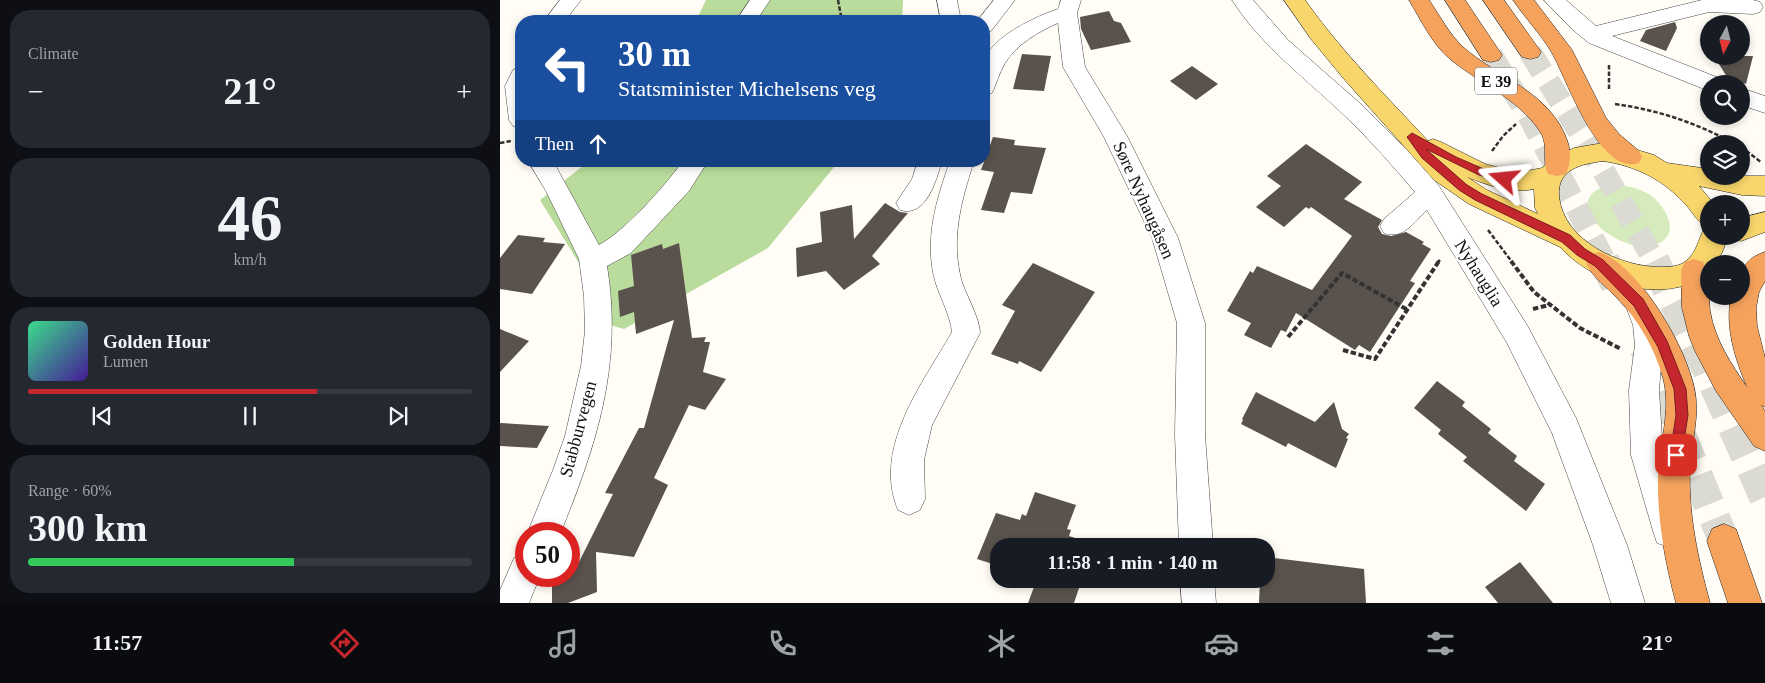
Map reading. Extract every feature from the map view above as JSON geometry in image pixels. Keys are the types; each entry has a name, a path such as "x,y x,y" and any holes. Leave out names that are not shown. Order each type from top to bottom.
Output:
{"highway":[{"name":"E 39","path":"1419,0 1455,51 1475,68 1527,101 1539,112 1550,127 1556,141 1560,157 1554,171"},
{"name":"E 39","path":"1455,0 1491,55"},
{"name":"E 39","path":"1493,0 1530,52"},
{"path":"1523,0 1561,50 1597,123 1611,140 1630,157"},
{"name":"E 39","path":"1599,263 1638,303"},
{"path":"1765,263 1747,286 1742,314 1743,333 1749,355 1765,393"},
{"path":"1694,270 1698,319 1706,343 1723,374 1765,436"},
{"path":"1724,541 1745,603"},
{"path":"1682,565 1693,603"}],"main road":[{"path":"1294,0 1318,34 1352,74 1412,137 1425,156 1463,188 1478,197 1566,238"},
{"path":"1412,137 1452,159 1483,173 1504,179 1526,181 1554,171 1571,158 1588,154 1608,153 1630,157 1660,169 1709,180 1765,186"},
{"path":"1660,169 1691,191 1700,202"},
{"name":"E 39","path":"1554,171 1546,183 1545,196 1548,210 1555,224 1581,252 1599,263 1620,272 1647,278 1679,276 1694,270"},
{"path":"1750,226 1765,222"},
{"path":"1694,270 1715,245"}],"street":[{"path":"559,15 571,0"},
{"path":"750,15 760,0"},
{"path":"947,0 950,15"},
{"path":"990,19 1005,0"},
{"name":"Nyhauglia","path":"1242,0 1280,45 1355,112 1398,154 1430,193 1517,334 1565,428 1610,545 1628,603"},
{"path":"1554,0 1580,26 1598,39 1700,80"},
{"path":"1598,39 1616,27 1709,5 1753,7"},
{"name":"Søre Nyhaugåsen","path":"990,69 1010,42 1069,6 1074,67 1115,136 1165,238 1191,323 1190,435 1196,538"},
{"path":"1750,99 1765,105"},
{"name":"Stabburvegen","path":"545,167 550,174 593,260 600,326 590,398 570,465 548,522"},
{"path":"593,260 622,245 680,184 692,167"},
{"path":"908,203 923,182 928,167"},
{"path":"909,499 907,461 915,429 926,400 966,333 954,300 944,261 943,236 960,167"},
{"path":"1393,226 1430,193"},
{"path":"1638,303 1647,325 1648,345 1644,390 1647,455 1661,508 1682,565"},
{"path":"512,603 519,587"},
{"path":"1198,588 1199,603"}],"path":[{"path":"838,0 840,15"},
{"path":"1598,39 1609,62 1608,96"},
{"path":"1750,154 1765,165"},
{"path":"1342,350 1376,360 1441,261 1438,253"},
{"path":"1288,337 1342,273 1408,310"}],"green space":[{"path":"706,0 903,0 902,15 699,15"},
{"path":"581,167 834,167 768,248 624,329 596,321 582,268 540,200"},
{"path":"1609,185 1635,188 1656,200 1669,221 1670,229 1663,241 1654,245 1639,246 1624,242 1609,234 1597,224 1589,213 1588,202 1594,192"}],"building":[{"path":"1109,11 1114,21 1121,23 1131,42 1091,50 1081,29 1080,17"},
{"path":"1675,22 1677,28 1666,51 1640,41 1646,30"},
{"path":"1022,54 1051,56 1044,91 1013,89"},
{"path":"1750,56 1753,56 1748,75 1726,75 1720,65 1750,65"},
{"path":"1192,66 1218,84 1196,100 1170,81"},
{"path":"993,137 1015,140 1014,145 1046,148 1032,194 1011,192 1004,213 981,210 994,172 981,170 982,167 990,167 990,145"},
{"path":"1306,144 1362,182 1344,199 1382,220 1378,227 1382,234 1391,236 1406,232 1424,242 1422,244 1431,249 1410,281 1415,283 1370,352 1359,345 1355,350 1296,313 1286,332 1281,330 1271,348 1244,335 1251,323 1227,311 1250,271 1253,273 1257,266 1312,290 1352,236 1311,207 1309,209 1306,207 1284,227 1256,207 1281,186 1267,176"},
{"path":"885,203 900,212 908,213 872,256 880,264 844,290 826,271 797,277 796,248 822,242 820,212 852,205 854,239"},
{"path":"518,235 545,238 543,242 565,244 532,294 500,289 500,258"},
{"path":"679,243 692,338 706,337 704,342 710,342 703,372 726,379 705,410 689,405 654,478 668,485 634,557 596,552 597,592 568,603 552,603 552,587 580,587 580,560 613,494 605,493 639,428 644,428 674,320 636,334 634,312 620,317 618,291 634,286 631,255 662,244 663,249"},
{"path":"1033,263 1095,292 1041,372 1019,361 1018,364 991,354 1015,311 1002,305"},
{"path":"500,329 529,341 500,372"},
{"path":"1437,381 1465,402 1462,406 1491,429 1488,433 1517,456 1514,461 1545,484 1526,511 1463,461 1467,457 1438,434 1441,430 1414,408"},
{"path":"1256,392 1315,422 1334,402 1342,429 1349,434 1336,468 1288,443 1286,447 1241,424"},
{"path":"500,423 549,426 537,448 500,446"},
{"path":"1035,492 1076,505 1067,529 1071,530 1069,536 1075,538 990,538 990,563 977,559 996,513 1020,520 1022,514 1026,516"},
{"path":"1275,558 1364,569 1366,603 1259,603 1260,588 1275,588"},
{"path":"1520,562 1553,603 1498,603 1485,587"},
{"path":"1034,588 1079,588 1074,603 1028,603"}],"tunnel":[{"path":"1530,52 1603,170 1655,262"},
{"path":"1491,55 1530,118 1605,262"},
{"path":"1604,261 1616,284"},
{"path":"1654,261 1707,368 1765,498"},
{"path":"1645,348 1724,541"}],"route":[{"path":"1504,179 1483,173 1452,159 1412,137 1425,156 1463,188 1478,197 1566,238 1581,252 1599,263 1638,303 1655,329 1671,361 1680,389 1682,415 1676,455"}]}
